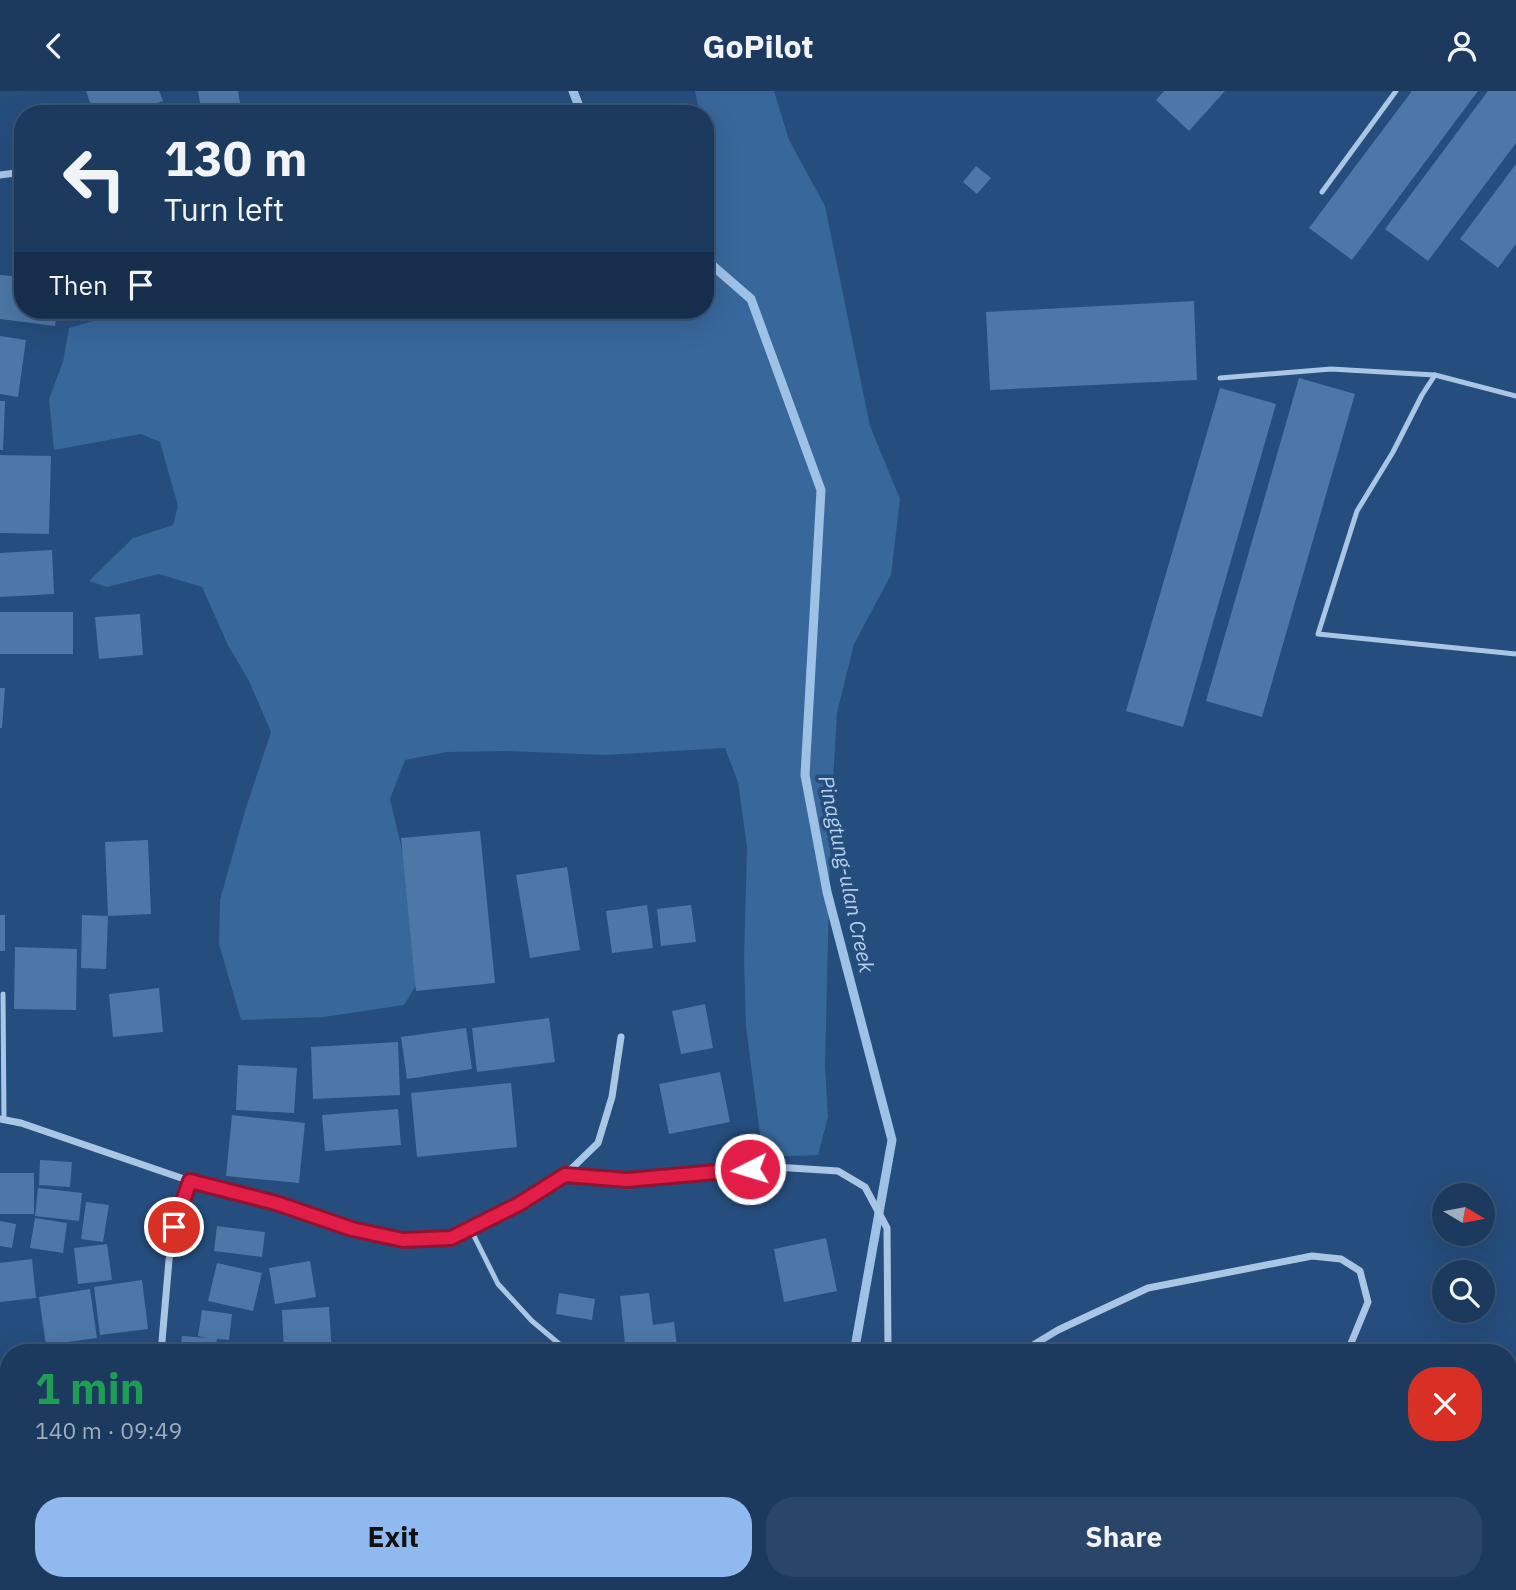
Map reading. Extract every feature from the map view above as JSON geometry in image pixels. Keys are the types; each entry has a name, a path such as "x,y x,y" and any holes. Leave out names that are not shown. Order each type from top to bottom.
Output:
{"street":[{"path":"2,1119 21,1123 190,1181 276,1203 352,1229 403,1240 451,1238 519,1204 565,1175 598,1143 612,1097 621,1037"},
{"path":"565,1175 627,1180 775,1167 838,1171 865,1187 887,1228 888,1344"},
{"path":"162,1344 174,1227 190,1181"},
{"path":"1035,1344 1058,1330 1149,1288 1312,1256 1340,1259 1360,1271 1368,1302 1351,1344"}],"lane":[{"path":"1322,192 1396,91"},
{"path":"1220,378 1332,369 1435,375 1516,395"},
{"path":"1435,375 1357,511 1318,634 1516,654"},
{"path":"2,1119 3,994"},
{"path":"470,1228 498,1285 532,1321 559,1344"}],"shaded area":[{"path":"695,91 774,91 789,140 825,206 870,426 900,499 891,575 854,644 837,713 831,816 825,1066 828,1117 818,1155 763,1157 746,1027 744,960 747,847 738,782 725,748 605,755 505,751 447,752 405,760 390,799 424,944 417,984 404,1005 324,1017 241,1020 219,944 220,900 271,732 202,587 159,574 107,587 89,581 133,538 173,525 178,506 160,442 141,434 54,450 49,399 63,362 69,328 100,319 714,319 714,105 698,105"}],"building":[{"path":"86,91 159,91 163,101 152,105 91,105"},
{"path":"198,91 238,91 240,105 200,105"},
{"path":"1164,91 1225,91 1189,131 1156,100"},
{"path":"1412,91 1478,91 1352,260 1309,228"},
{"path":"1488,91 1516,91 1516,143 1428,261 1385,229"},
{"path":"1516,164 1516,244 1498,268 1460,239"},
{"path":"976,166 991,178 977,194 963,182"},
{"path":"0,275 14,276 14,319 56,319 55,326 0,319"},
{"path":"1194,301 1197,380 990,390 986,312"},
{"path":"0,336 26,340 18,397 0,394"},
{"path":"1299,378 1355,394 1262,717 1206,701"},
{"path":"1220,388 1276,404 1183,727 1126,711"},
{"path":"0,401 5,401 3,450 0,450"},
{"path":"0,455 51,456 49,534 0,533"},
{"path":"52,550 54,594 0,597 0,553"},
{"path":"0,612 73,612 73,654 0,654"},
{"path":"140,614 143,655 99,659 95,617"},
{"path":"0,688 5,688 2,728 0,728"},
{"path":"480,831 495,983 416,991 401,838"},
{"path":"148,840 151,914 108,916 105,842"},
{"path":"567,867 580,950 530,958 516,875"},
{"path":"647,905 653,948 612,953 606,911"},
{"path":"691,905 696,942 661,946 657,909"},
{"path":"0,915 5,915 5,951 0,951"},
{"path":"82,915 108,916 106,969 81,968"},
{"path":"15,947 77,949 76,1010 14,1009"},
{"path":"159,988 163,1032 113,1037 109,994"},
{"path":"705,1004 713,1048 681,1054 672,1011"},
{"path":"549,1018 555,1062 477,1072 472,1028"},
{"path":"466,1028 472,1069 407,1079 401,1037"},
{"path":"398,1042 400,1095 313,1099 311,1047"},
{"path":"238,1065 297,1068 294,1113 236,1110"},
{"path":"720,1072 730,1122 669,1134 659,1084"},
{"path":"511,1083 517,1147 417,1157 411,1093"},
{"path":"398,1109 401,1145 325,1151 322,1115"},
{"path":"232,1115 305,1123 299,1183 226,1176"},
{"path":"40,1160 72,1162 70,1187 39,1185"},
{"path":"0,1173 34,1173 34,1214 0,1214"},
{"path":"38,1188 82,1193 79,1221 35,1216"},
{"path":"86,1202 109,1205 103,1242 81,1239"},
{"path":"35,1218 67,1223 63,1253 30,1248"},
{"path":"0,1221 16,1224 12,1248 0,1246"},
{"path":"217,1226 265,1232 262,1257 214,1251"},
{"path":"826,1238 837,1291 784,1302 774,1249"},
{"path":"107,1244 112,1280 78,1284 74,1248"},
{"path":"32,1259 36,1298 0,1302 0,1263"},
{"path":"310,1261 316,1297 275,1304 269,1268"},
{"path":"217,1263 262,1273 253,1311 208,1301"},
{"path":"142,1280 148,1329 100,1335 94,1287"},
{"path":"90,1289 97,1338 46,1344 39,1297"},
{"path":"559,1293 595,1299 592,1320 556,1314"},
{"path":"649,1293 653,1325 674,1322 677,1344 625,1344 620,1296"},
{"path":"329,1307 331,1344 284,1344 282,1310"},
{"path":"202,1310 232,1314 229,1340 217,1339 216,1344 181,1344 182,1336 207,1338 198,1336"}],"waterway":[{"name":"Pinagtung-ulan Creek","path":"573,91 578,105"},
{"name":"Pinagtung-ulan Creek","path":"714,267 751,299 821,490 805,775 827,892 892,1140 856,1344"}],"route":[{"path":"174,1227 190,1181 276,1203 352,1229 403,1240 451,1238 519,1204 565,1175 627,1180 750,1169"}]}
